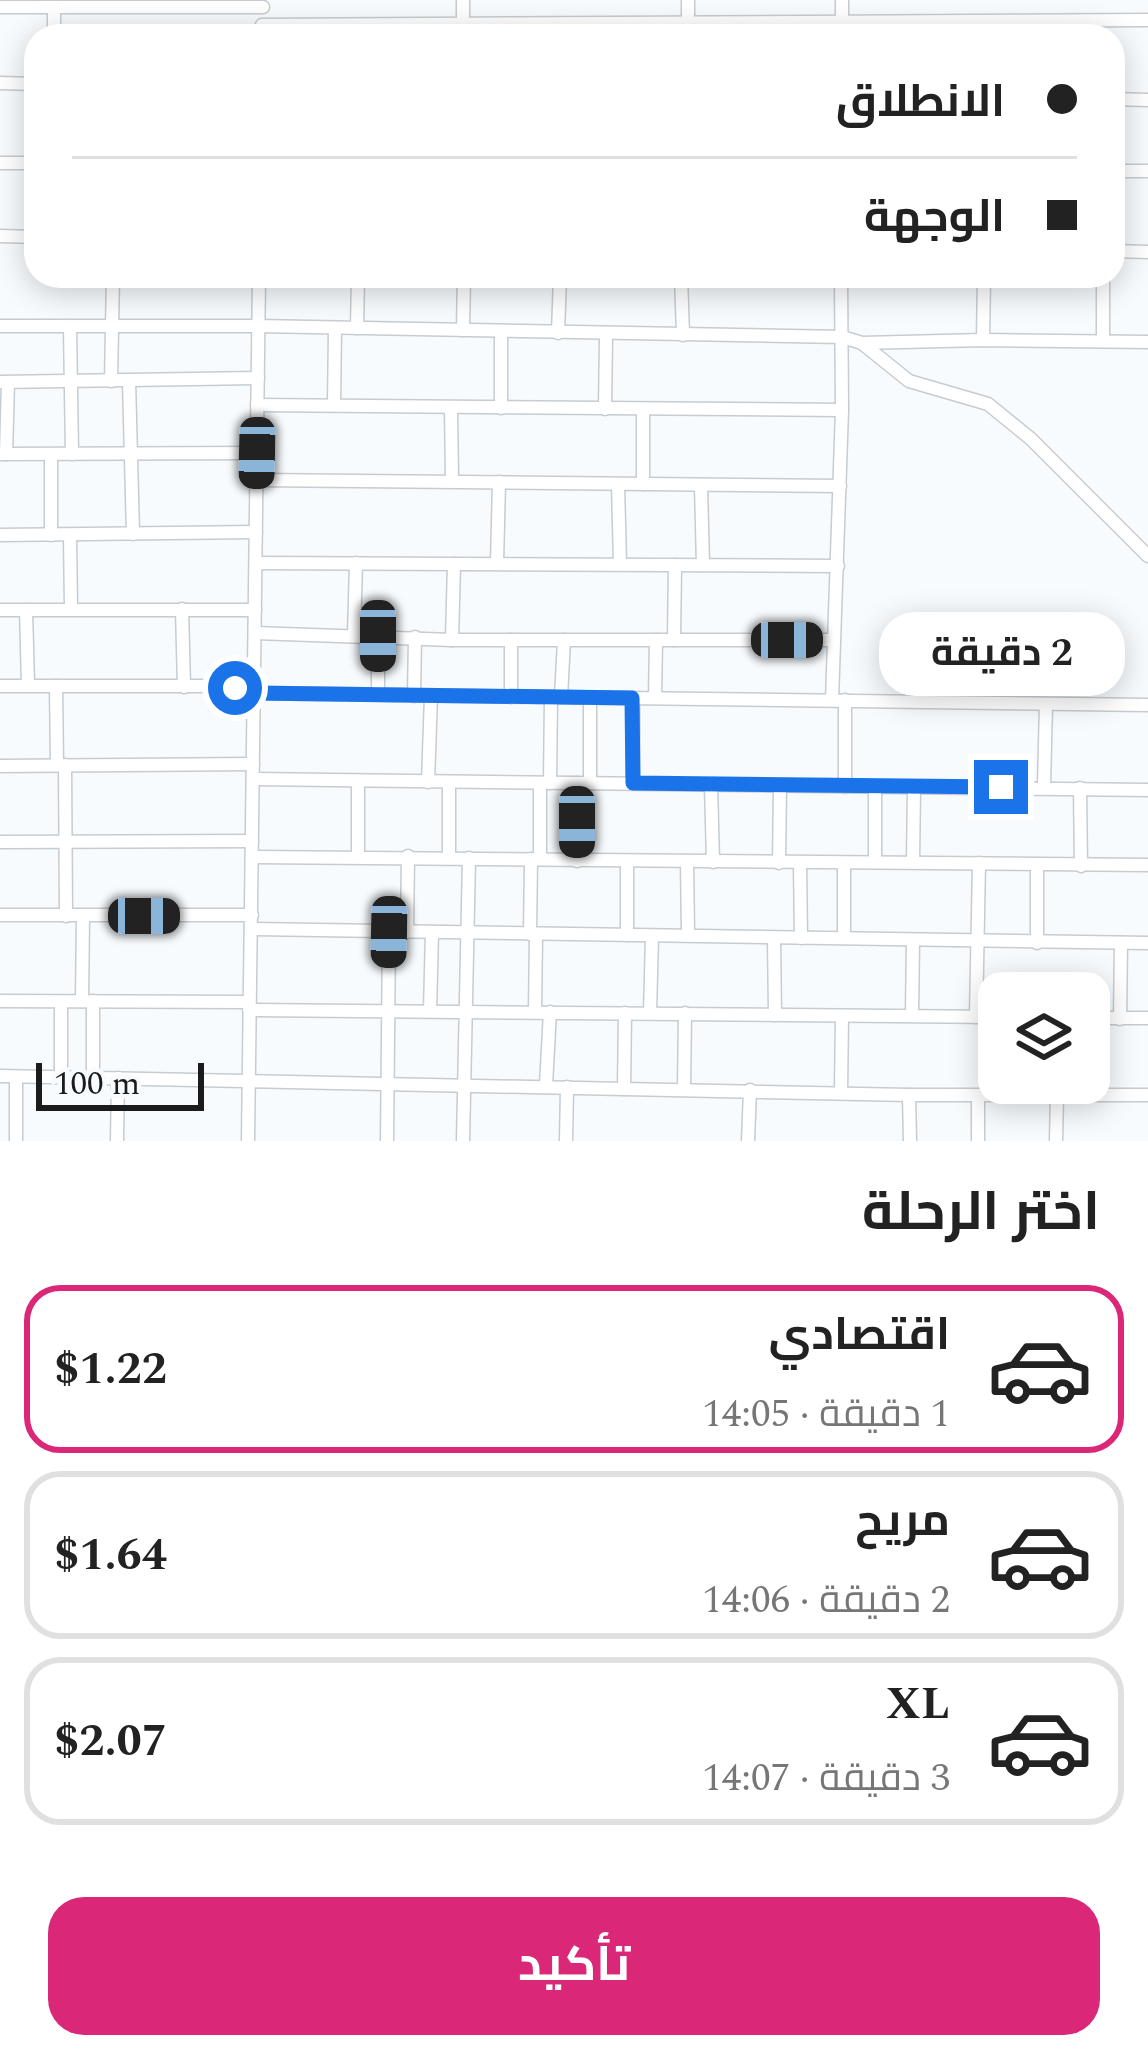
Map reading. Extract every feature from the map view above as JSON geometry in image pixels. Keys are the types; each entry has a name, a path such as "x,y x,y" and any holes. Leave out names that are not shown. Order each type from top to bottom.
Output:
{"street":[{"path":"463,0 463,24"},
{"path":"688,0 688,22"},
{"path":"842,0 842,24"},
{"path":"985,0 985,20"},
{"path":"0,7 262,4"},
{"path":"54,8 54,24"},
{"path":"1050,20 1050,24"},
{"path":"667,24 1148,20"},
{"path":"111,381 112,288"},
{"path":"248,1141 259,288"},
{"path":"357,328 358,288"},
{"path":"463,330 464,288"},
{"path":"559,333 560,288"},
{"path":"681,288 683,335"},
{"path":"842,288 833,640 845,787"},
{"path":"983,340 984,288"},
{"path":"1103,288 1103,341"},
{"path":"0,326 842,337 862,343 1148,342"},
{"path":"70,327 72,454"},
{"path":"334,405 335,329"},
{"path":"500,332 501,408"},
{"path":"604,409 605,335"},
{"path":"862,343 909,381 988,404 1031,439 1148,556"},
{"path":"257,453 3,454 4,382 258,378"},
{"path":"129,381 133,534"},
{"path":"257,405 842,410"},
{"path":"452,408 452,481"},
{"path":"643,484 644,410"},
{"path":"51,454 52,535"},
{"path":"256,481 840,486"},
{"path":"497,563 499,482"},
{"path":"618,484 620,564"},
{"path":"701,486 703,566"},
{"path":"0,535 256,532"},
{"path":"70,535 71,609"},
{"path":"256,563 838,566"},
{"path":"354,635 356,563"},
{"path":"452,640 454,564"},
{"path":"674,640 675,565"},
{"path":"0,610 255,610"},
{"path":"26,610 28,685"},
{"path":"182,610 184,687"},
{"path":"255,633 452,640 833,640"},
{"path":"378,636 378,694"},
{"path":"414,696 416,637"},
{"path":"511,640 511,697"},
{"path":"546,1085 533,934 536,859 564,640"},
{"path":"655,698 656,640"},
{"path":"0,686 1148,705"},
{"path":"56,686 66,916"},
{"path":"428,782 431,696"},
{"path":"577,861 590,698"},
{"path":"632,698 633,783"},
{"path":"1044,786 1046,704"},
{"path":"0,766 449,783 1148,790"},
{"path":"358,781 358,857"},
{"path":"449,783 449,857"},
{"path":"711,785 713,862"},
{"path":"779,862 780,786"},
{"path":"875,788 875,862"},
{"path":"913,861 914,788"},
{"path":"1080,788 1081,866"},
{"path":"0,842 252,841"},
{"path":"252,856 1148,865"},
{"path":"407,856 407,932"},
{"path":"463,1141 469,858"},
{"path":"687,861 688,935"},
{"path":"627,862 627,935"},
{"path":"844,863 844,938"},
{"path":"0,1001 387,1011 976,1017 979,863"},
{"path":"800,864 801,938"},
{"path":"1037,866 1037,943"},
{"path":"0,915 251,922 389,932 1148,943"},
{"path":"83,916 93,1076"},
{"path":"387,1141 389,932"},
{"path":"430,1011 431,932"},
{"path":"650,1013 652,936"},
{"path":"774,938 775,1015"},
{"path":"912,1015 913,941"},
{"path":"1120,1019 1121,943"},
{"path":"61,1001 61,1076"},
{"path":"624,1089 625,1013"},
{"path":"684,1089 685,1013"},
{"path":"841,1091 842,1017"},
{"path":"1110,1019 1148,1018"},
{"path":"0,1076 978,1096"},
{"path":"16,1077 16,1141"},
{"path":"118,1078 118,1141"},
{"path":"566,1141 567,1087"},
{"path":"748,1141 750,1090"},
{"path":"909,1095 910,1141"},
{"path":"1110,1095 1148,1095"},
{"path":"978,1104 978,1141"},
{"path":"1056,1141 1057,1104"}],"route":[{"path":"235,688 254,693 632,698 633,783 1001,787"}]}
